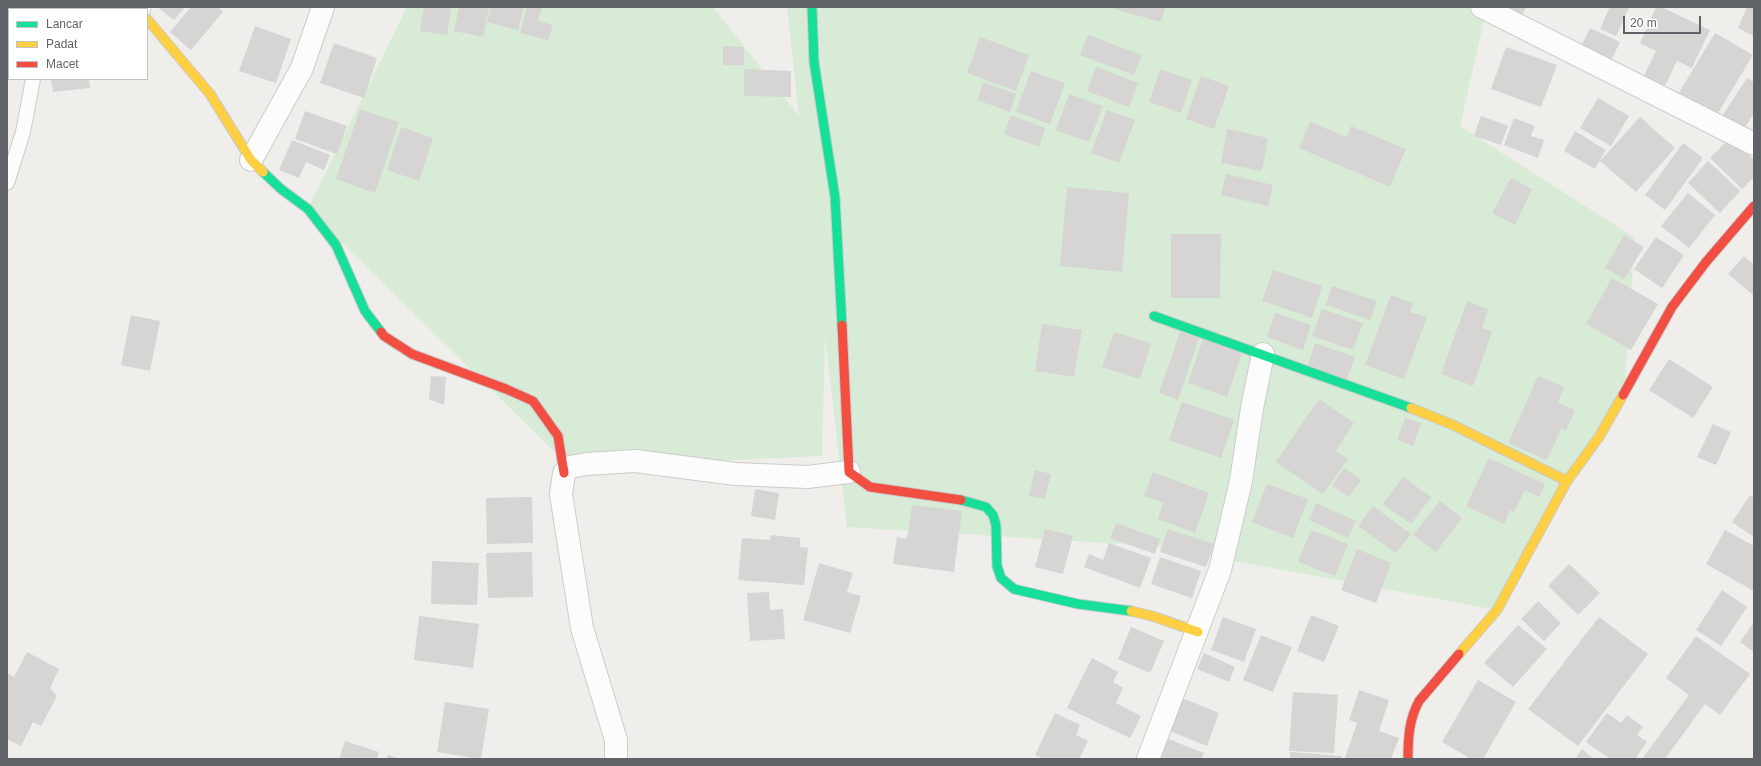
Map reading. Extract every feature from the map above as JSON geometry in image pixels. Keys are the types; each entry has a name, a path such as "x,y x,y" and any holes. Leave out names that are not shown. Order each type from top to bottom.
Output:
{"street":[{"path":"251,160 302,68 323,7"},
{"path":"812,7 814,62 835,197 849,472"},
{"path":"1482,7 1754,144"},
{"path":"148,20 210,94 251,160 281,189 308,210 336,245 365,310 384,336 412,354 506,389 533,401 558,436 564,473 561,494 582,628 616,740 616,759"},
{"path":"1408,759 1407,728 1411,716 1417,706 1497,610 1567,481 1599,437 1672,307 1706,262 1754,206"},
{"path":"1154,316 1395,401 1453,425 1567,481"},
{"path":"1148,759 1198,632 1222,562 1241,481 1252,408 1263,354"},
{"path":"564,473 570,467 586,464 635,461 736,474 807,476 849,472 870,487 970,502 986,507 993,516 996,525 997,566 1001,578 1014,589 1078,604 1124,610 1152,616 1198,632"}],"lane":[{"path":"7,183 23,132 33,80"}],"green space":[{"path":"407,7 713,7 799,116 787,7 1487,7 1460,126 1635,238 1624,392 1497,610 1155,546 847,527 825,336 822,456 570,467 308,209"}],"building":[{"path":"157,7 185,7 174,20"},
{"path":"191,7 218,7 223,12 191,50 170,32"},
{"path":"424,7 451,7 447,35 420,31"},
{"path":"459,7 489,7 483,37 454,31"},
{"path":"491,7 524,7 518,30 487,22"},
{"path":"527,7 542,7 538,21 553,25 548,40 520,33"},
{"path":"1115,7 1165,7 1161,22 1114,9"},
{"path":"1498,7 1526,7 1521,18"},
{"path":"1610,7 1629,8 1616,36 1600,29"},
{"path":"1656,7 1661,7 1710,30 1692,68 1677,61 1662,92 1641,82 1656,51 1640,43"},
{"path":"1747,7 1754,7 1754,36 1738,28"},
{"path":"255,26 291,39 276,83 239,71"},
{"path":"1590,28 1620,42 1610,63 1580,48"},
{"path":"1715,33 1753,55 1715,118 1677,96"},
{"path":"1088,35 1142,55 1134,75 1080,55"},
{"path":"980,37 1029,55 1016,91 967,73"},
{"path":"334,43 377,58 364,98 320,83"},
{"path":"723,46 744,47 744,65 723,65"},
{"path":"1506,47 1557,65 1541,107 1491,89"},
{"path":"1096,67 1138,83 1129,107 1087,91"},
{"path":"744,69 791,71 791,97 744,96"},
{"path":"1160,69 1192,80 1181,113 1149,102"},
{"path":"1031,71 1065,83 1050,124 1016,112"},
{"path":"1201,76 1229,86 1214,129 1186,119"},
{"path":"1747,78 1754,82 1754,113 1740,135 1719,121"},
{"path":"51,80 89,80 90,88 53,92"},
{"path":"983,82 1016,94 1010,112 977,100"},
{"path":"1069,94 1103,106 1089,142 1056,130"},
{"path":"1598,98 1629,116 1611,146 1580,128"},
{"path":"360,109 399,122 375,193 336,179"},
{"path":"1107,110 1135,120 1119,163 1091,153"},
{"path":"305,111 347,126 337,154 295,139"},
{"path":"1011,115 1045,128 1039,147 1004,134"},
{"path":"1481,116 1508,126 1501,145 1474,136"},
{"path":"1640,117 1675,148 1636,192 1600,161"},
{"path":"1514,118 1535,126 1531,136 1544,140 1538,158 1504,145"},
{"path":"1310,122 1347,137 1351,126 1406,149 1390,187 1299,148"},
{"path":"401,127 433,138 419,181 387,170"},
{"path":"1227,129 1268,138 1262,171 1221,163"},
{"path":"1575,131 1606,150 1595,169 1564,151"},
{"path":"1730,138 1754,160 1754,177 1742,189 1710,158"},
{"path":"292,140 330,155 324,170 306,162 299,178 279,170"},
{"path":"1683,143 1703,158 1665,210 1645,195"},
{"path":"1708,161 1740,191 1720,213 1688,183"},
{"path":"1226,174 1273,185 1268,206 1221,195"},
{"path":"1511,178 1532,189 1515,225 1492,213"},
{"path":"1067,187 1129,193 1122,272 1060,266"},
{"path":"1688,193 1715,215 1689,248 1661,226"},
{"path":"1171,234 1221,234 1220,298 1171,298"},
{"path":"1624,235 1644,247 1624,279 1605,268"},
{"path":"1656,237 1684,255 1662,288 1634,269"},
{"path":"1744,256 1754,265 1753,295 1728,274"},
{"path":"1273,270 1322,286 1312,318 1262,301"},
{"path":"1612,278 1658,304 1631,350 1586,324"},
{"path":"1332,286 1377,301 1370,320 1326,305"},
{"path":"1391,295 1413,303 1410,312 1427,317 1404,379 1365,365"},
{"path":"1467,301 1488,309 1482,328 1492,332 1473,386 1441,374"},
{"path":"1322,309 1363,323 1353,350 1312,336"},
{"path":"1275,313 1311,325 1303,350 1267,337"},
{"path":"131,315 160,321 150,371 121,365"},
{"path":"1042,324 1082,330 1074,377 1035,371"},
{"path":"1114,332 1151,343 1140,379 1102,367"},
{"path":"1180,332 1199,338 1178,400 1159,393"},
{"path":"1203,339 1242,353 1227,397 1188,383"},
{"path":"1315,343 1355,357 1346,381 1307,368"},
{"path":"1669,359 1713,387 1693,418 1649,390"},
{"path":"431,376 446,377 444,405 429,399"},
{"path":"1538,376 1564,387 1558,402 1575,410 1566,431 1561,429 1547,460 1508,443"},
{"path":"1319,399 1354,423 1336,451 1348,459 1323,494 1276,462"},
{"path":"1182,402 1234,420 1221,458 1169,440"},
{"path":"1405,418 1421,423 1413,446 1397,440"},
{"path":"1713,424 1731,432 1716,465 1697,457"},
{"path":"1489,458 1545,484 1539,497 1525,490 1514,512 1510,510 1504,524 1466,506"},
{"path":"1344,468 1361,480 1349,497 1332,486"},
{"path":"1035,470 1051,474 1045,499 1029,496"},
{"path":"1153,472 1209,493 1195,533 1158,519 1163,503 1144,496"},
{"path":"1403,477 1431,497 1411,524 1383,504"},
{"path":"1267,484 1308,499 1293,538 1252,522"},
{"path":"755,489 779,493 775,520 751,516"},
{"path":"1750,495 1754,498 1754,537 1732,522"},
{"path":"532,497 533,543 487,544 486,498"},
{"path":"1440,501 1462,518 1436,552 1413,535"},
{"path":"1316,503 1356,521 1348,538 1309,520"},
{"path":"912,505 962,511 954,572 893,564 897,537 907,539"},
{"path":"1373,506 1411,534 1396,553 1358,526"},
{"path":"1116,523 1160,539 1155,554 1110,538"},
{"path":"1045,529 1073,536 1063,574 1035,567"},
{"path":"1168,529 1214,544 1206,567 1160,552"},
{"path":"1311,530 1348,544 1335,576 1298,562"},
{"path":"1725,530 1754,546 1754,591 1706,564"},
{"path":"771,535 800,538 800,547 808,548 804,585 738,580 742,538 770,540"},
{"path":"1109,543 1151,558 1140,588 1084,567 1089,554 1103,560"},
{"path":"1357,549 1391,563 1376,603 1341,590"},
{"path":"532,552 533,597 488,598 486,553"},
{"path":"1160,557 1201,571 1192,598 1151,584"},
{"path":"432,561 479,563 477,605 431,604"},
{"path":"819,563 853,573 847,592 861,596 850,633 803,620"},
{"path":"1569,564 1600,593 1578,615 1548,586"},
{"path":"1722,590 1747,607 1721,646 1696,630"},
{"path":"769,592 770,610 783,609 785,639 750,641 747,593"},
{"path":"1538,601 1561,623 1544,641 1521,619"},
{"path":"1311,615 1339,626 1324,662 1297,651"},
{"path":"419,616 479,624 473,668 414,660"},
{"path":"1223,617 1256,629 1244,662 1211,650"},
{"path":"1599,617 1648,654 1578,746 1528,709"},
{"path":"1754,622 1754,652 1740,642"},
{"path":"1518,625 1547,649 1513,687 1484,663"},
{"path":"1131,627 1164,641 1150,673 1118,659"},
{"path":"1261,635 1292,647 1273,692 1243,680"},
{"path":"1696,636 1750,674 1720,715 1705,704 1665,759 1642,759 1689,695 1666,678"},
{"path":"27,652 59,669 50,688 57,696 41,726 33,722 21,746 7,739 7,673 14,677"},
{"path":"1204,653 1235,667 1229,682 1197,669"},
{"path":"1092,658 1118,672 1113,682 1123,688 1116,703 1141,716 1130,738 1067,708"},
{"path":"1478,680 1516,702 1483,759 1471,759 1442,742"},
{"path":"1359,690 1389,700 1379,731 1399,738 1391,759 1345,758 1357,723 1349,720"},
{"path":"1293,692 1338,695 1334,753 1289,751"},
{"path":"1180,697 1219,713 1207,746 1167,730"},
{"path":"445,702 489,709 481,759 437,752"},
{"path":"1055,713 1080,725 1076,735 1088,741 1079,759 1043,759 1035,755"},
{"path":"1607,713 1621,723 1627,715 1643,727 1637,735 1647,742 1635,759 1610,759 1586,742"},
{"path":"1166,738 1204,753 1201,759 1165,759 1159,757"},
{"path":"345,741 379,752 377,759 339,759"},
{"path":"1582,749 1594,759 1575,759"},
{"path":"1290,752 1342,756 1342,759 1290,759"},
{"path":"388,755 401,759 387,759"}],"traffic: fast":[{"path":"812,7 814,62 835,197 842,325"},
{"path":"263,172 281,189 308,209 336,245 365,311 381,332"},
{"path":"1154,316 1411,408"},
{"path":"961,500 986,507 993,515 996,525 997,566 1001,578 1014,589 1078,604 1131,611"}],"traffic: slow":[{"path":"148,20 210,94 251,160 263,172"},
{"path":"1459,654 1497,610 1567,481 1599,437 1623,395"},
{"path":"1411,408 1453,425 1567,481"},
{"path":"1131,611 1152,616 1198,632"}],"traffic: jam":[{"path":"1623,395 1672,307 1706,262 1754,206"},
{"path":"842,325 849,472 870,487 961,500"},
{"path":"381,332 384,336 412,354 506,389 533,401 558,436 564,473"},
{"path":"1408,759 1410,729 1413,715 1419,701 1459,654"}]}
